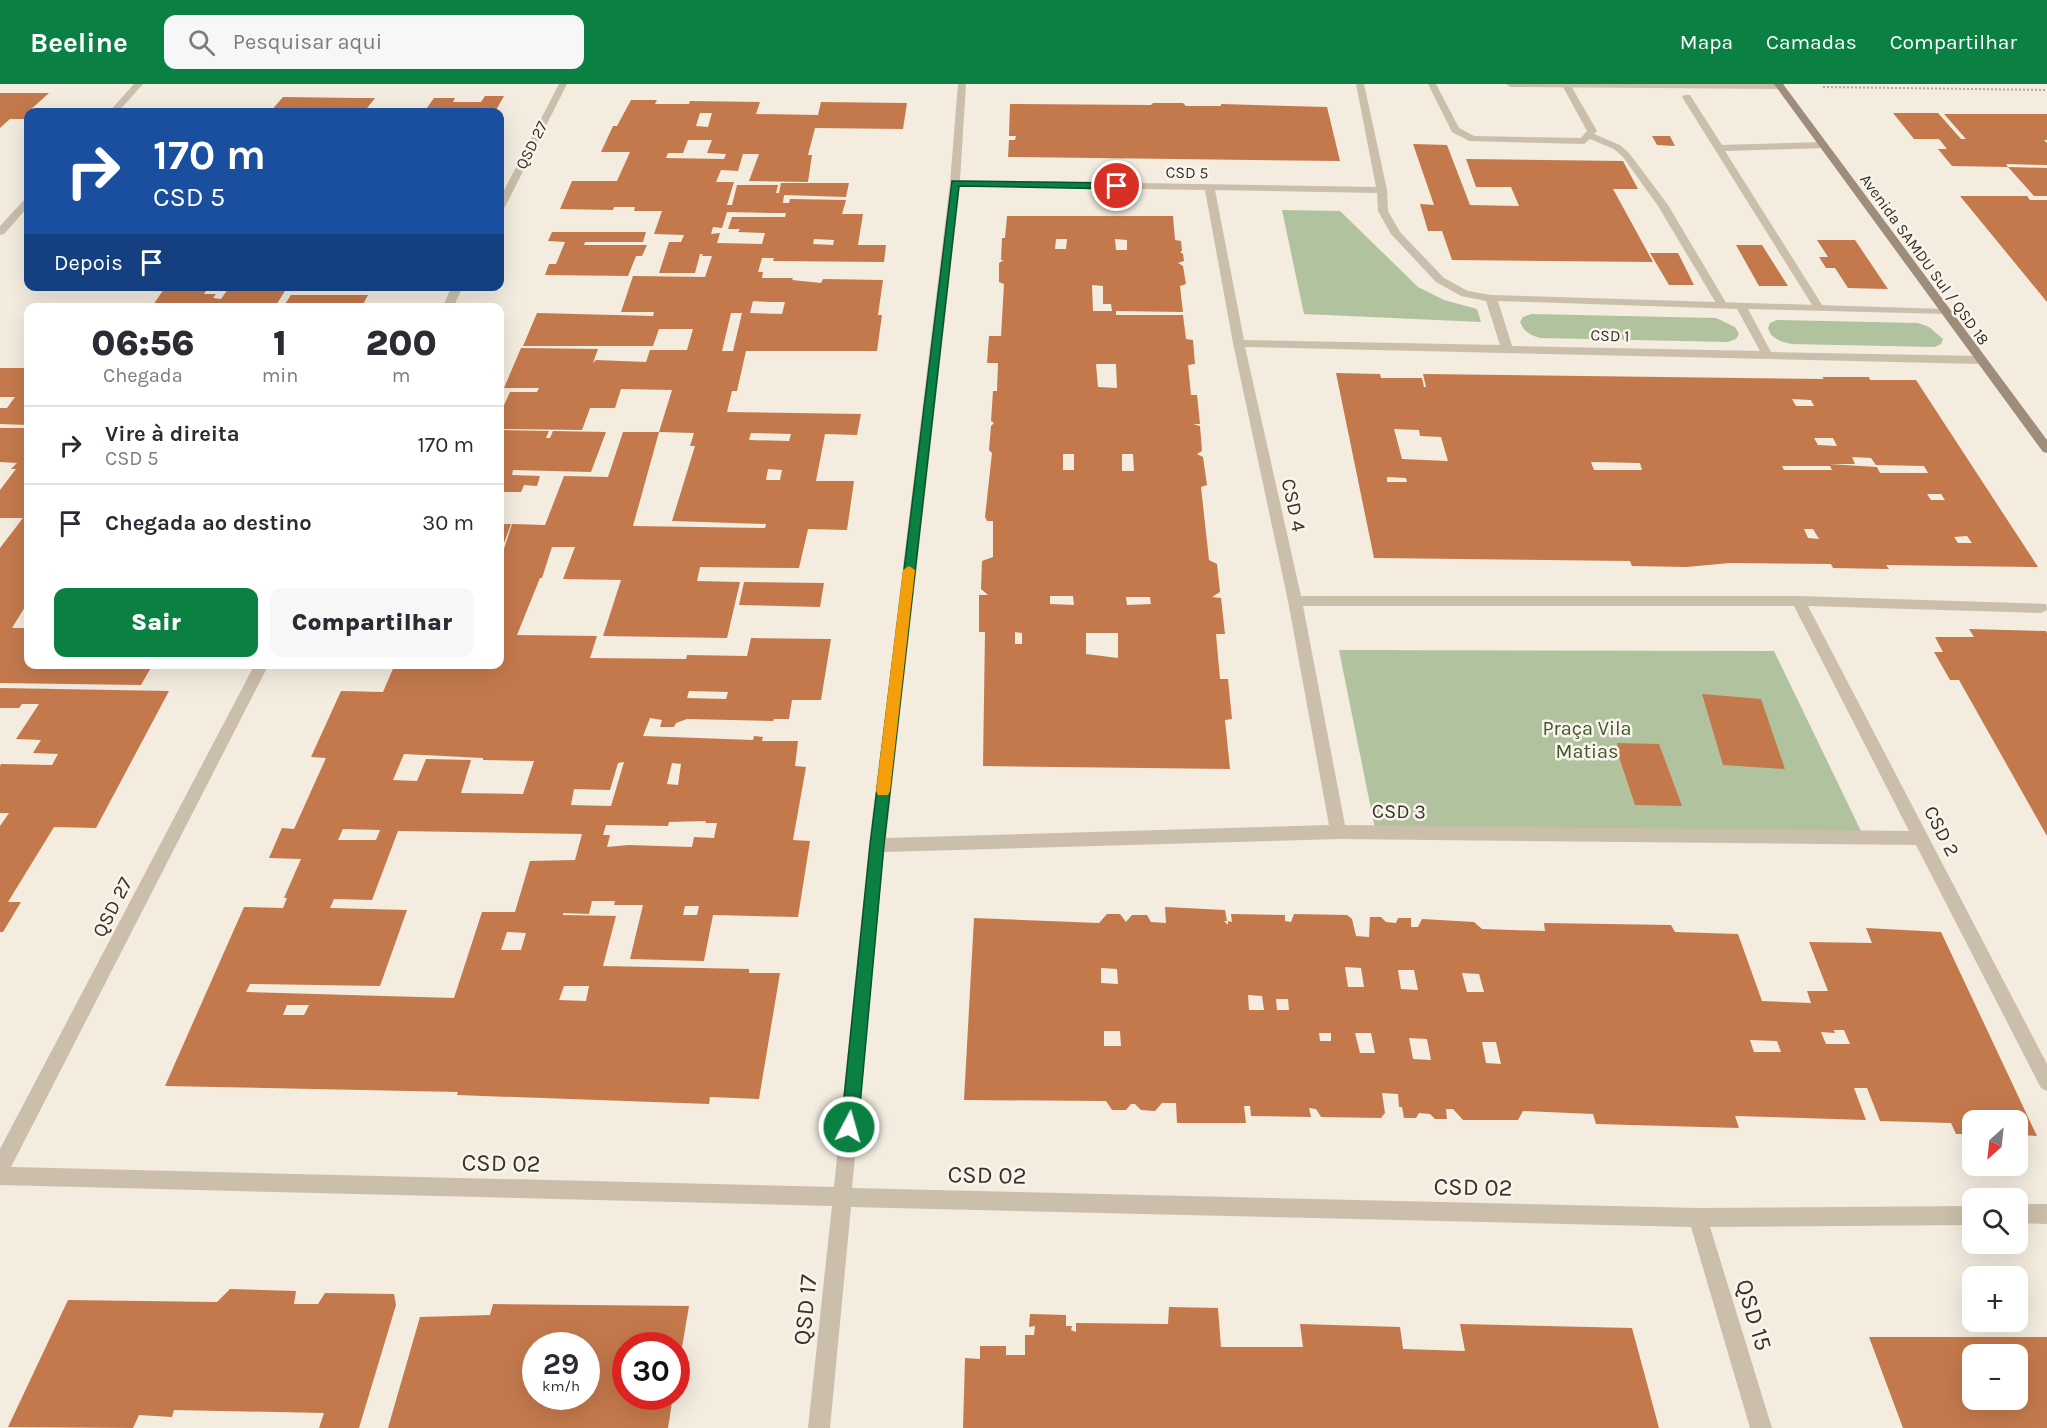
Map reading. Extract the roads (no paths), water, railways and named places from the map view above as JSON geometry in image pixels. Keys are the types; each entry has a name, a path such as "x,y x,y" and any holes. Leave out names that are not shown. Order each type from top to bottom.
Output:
{"street":[{"path":"117,108 140,84"},
{"name":"QSD 27","path":"504,199 563,84"},
{"name":"QSD 17","path":"819,1428 877,845 955,183 962,84"},
{"path":"1360,84 1382,190 1383,212 1396,234 1440,280 1465,294 1491,298 1944,312"},
{"path":"1432,84 1455,130 1472,139 1584,141 1592,131 1566,85"},
{"path":"1510,84 1779,85"},
{"name":"Avenida SAMDU Sul / QSD 18","path":"1779,85 2047,449"},
{"path":"1687,97 1819,308"},
{"path":"1590,136 1617,147 1626,155 1663,205 1723,306"},
{"path":"1720,148 1823,145"},
{"name":"CSD 5","path":"955,183 1382,190"},
{"name":"CSD 4","path":"1210,188 1239,343 1294,601 1338,832"},
{"path":"0,232 24,206"},
{"path":"1491,298 1507,349"},
{"path":"1742,307 1768,356"},
{"name":"CSD 1","path":"1239,343 1980,360"},
{"path":"1294,601 1798,601 2041,608"},
{"name":"CSD 2","path":"1798,601 2047,1082"},
{"name":"QSD 27","path":"0,1168 259,669"},
{"name":"CSD 3","path":"877,845 1338,832 1922,838"},
{"name":"CSD 02","path":"0,1176 1698,1218 1962,1215"},
{"path":"2028,1214 2047,1214"},
{"name":"QSD 15","path":"1698,1218 1761,1428"}],"park label":[{"name":"Praça Vila Matias","path":"1587,740"}]}
